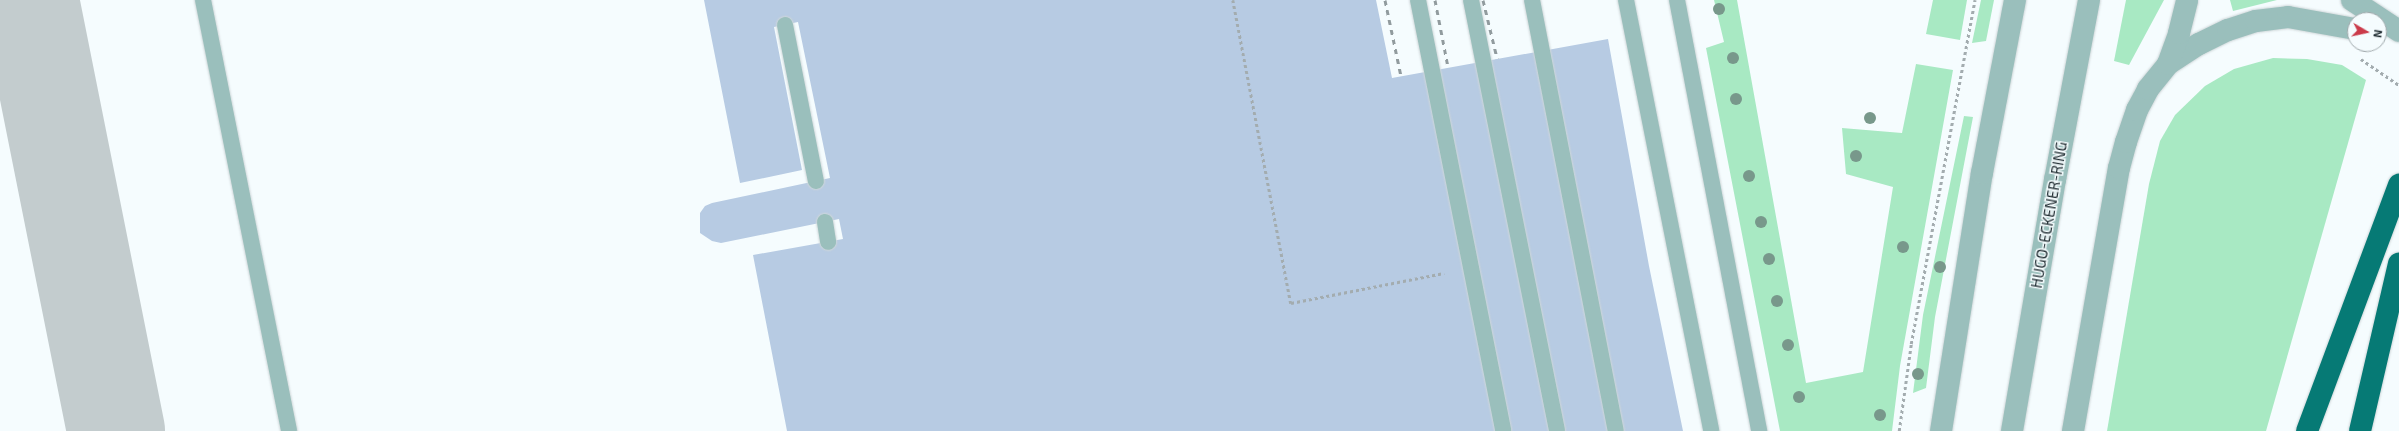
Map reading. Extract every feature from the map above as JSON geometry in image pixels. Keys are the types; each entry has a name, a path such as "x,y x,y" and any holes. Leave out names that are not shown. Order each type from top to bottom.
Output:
{"highway":[{"path":"2308,431 2399,185"},
{"path":"2360,431 2399,263"}],"street":[{"path":"1941,431 1982,173 2015,0"},
{"name":"HUGO-ECKENER-RING","path":"2012,431 2055,180 2089,0"},
{"path":"2168,64 2179,33 2187,0"},
{"path":"2352,0 2399,31"},
{"path":"2073,431 2124,149 2137,110 2148,89 2168,64 2199,44 2228,30 2256,21 2288,17 2347,27"},
{"path":"2387,37 2399,40"}],"lane":[{"path":"203,0 289,431"},
{"path":"1418,0 1503,431"},
{"path":"1471,0 1557,431"},
{"path":"1532,0 1616,431"},
{"path":"1626,0 1711,431"},
{"path":"1677,0 1759,431"},
{"path":"785,25 816,181"},
{"path":"825,222 828,242"}],"path":[{"path":"1233,0 1291,303 1471,268"},
{"path":"1900,431 1911,344 1975,0"}],"green space":[{"path":"1714,0 1737,0 1806,383 1863,372 1893,187 1846,174 1842,128 1902,133 1916,64 1953,70 1900,366 1892,431 1780,431 1706,48 1724,42"},
{"path":"1933,0 1967,0 1960,40 1926,34"},
{"path":"1981,0 1994,0 1986,41 1972,43"},
{"path":"2126,0 2164,0 2129,65 2114,61"},
{"path":"2230,0 2277,0 2233,11"},
{"path":"2273,58 2307,59 2342,65 2366,80 2266,431 2107,431 2149,184 2160,141 2175,115 2205,86 2234,69"},
{"path":"1964,116 1973,117 1935,317 1926,388 1913,393 1923,315"}],"building":[{"path":"704,0 1376,0 1392,78 1608,39 1649,266 1683,431 787,431 753,255 843,239 839,219 721,243 712,241 700,233 700,213 705,206 712,203 830,178 798,22 774,27 802,170 740,183"}],"taxiway":[{"path":"30,0 116,431"}],"railway":[{"path":"1385,0 1401,76"},
{"path":"1435,0 1448,67"},
{"path":"1483,0 1497,58"},
{"path":"1538,0 1548,49"}]}
